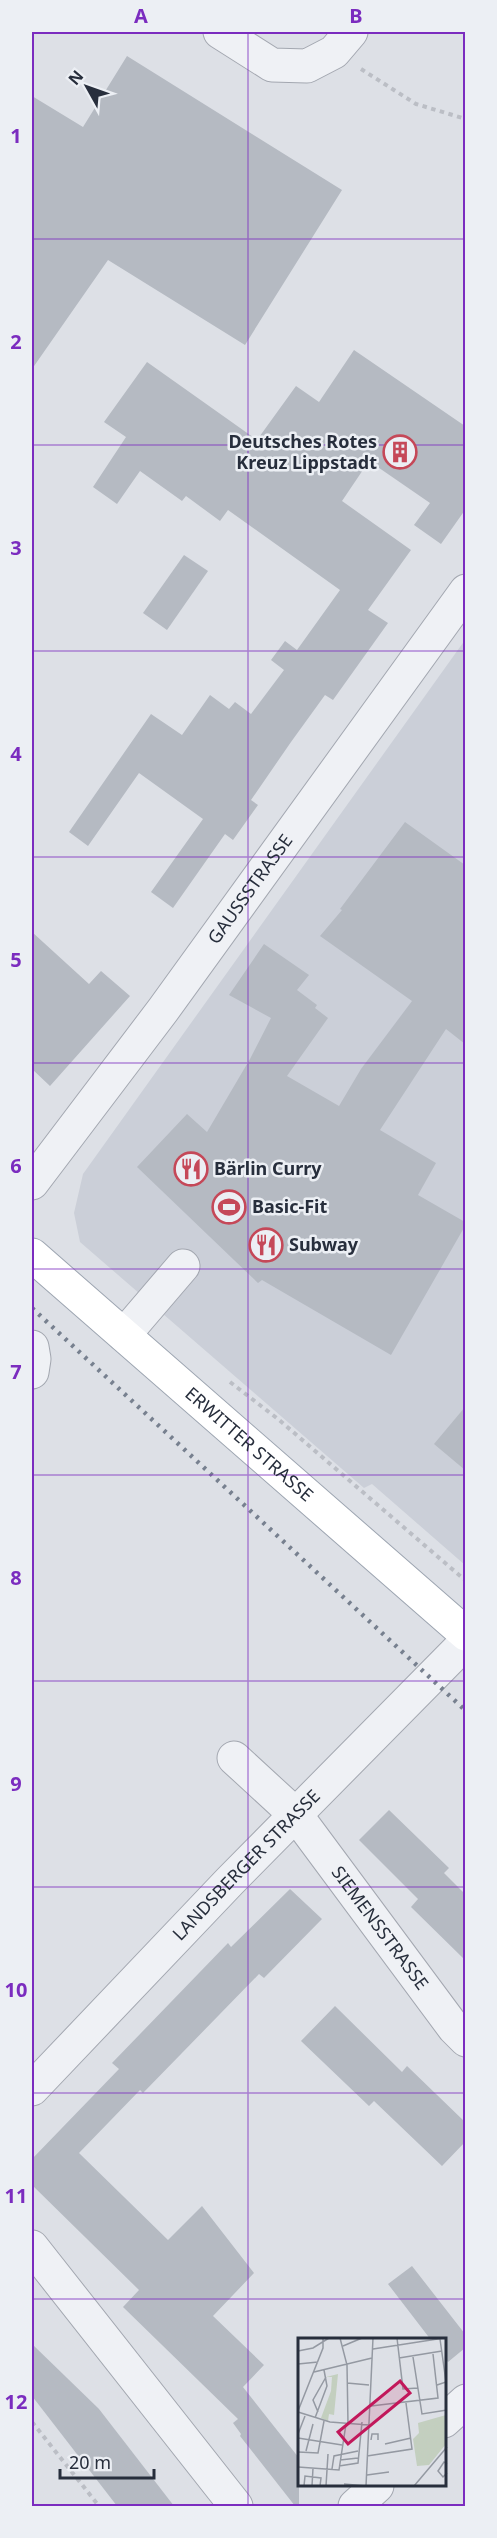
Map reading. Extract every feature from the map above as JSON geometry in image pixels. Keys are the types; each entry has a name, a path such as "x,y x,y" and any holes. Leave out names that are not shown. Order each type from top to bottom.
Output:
{"main road":[{"name":"ERWITTER STRASSE","path":"32,1255 465,1634"}],"street":[{"path":"220,32 272,65 331,50"},
{"name":"GAUSSSTRASSE","path":"32,1183 163,1010 465,591"},
{"path":"124,1335 183,1266"},
{"path":"32,1347 34,1359 32,1372"},
{"name":"LANDSBERGER STRASSE","path":"32,2089 465,1642"},
{"name":"SIEMENSSTRASSE","path":"234,1758 296,1815 465,2040"},
{"path":"32,2247 236,2506"},
{"path":"446,2419 465,2401"},
{"path":"355,2506 376,2487"}],"path":[{"path":"331,50 416,104 465,119"},
{"path":"32,2422 99,2506"}],"shaded area":[{"path":"465,640 465,1565 372,1484 364,1488 80,1242 74,1213 83,1174"}],"building":[{"path":"127,56 342,190 245,345 108,260 32,369 32,96 83,127"},
{"path":"354,350 465,426 465,510 441,544 414,525 430,503 369,461 342,501 411,550 368,610 388,623 333,700 325,695 291,742 251,800 258,805 233,840 225,834 173,908 151,892 203,819 139,773 88,846 69,832 151,714 182,735 210,695 229,709 235,702 251,714 284,670 271,660 285,641 297,650 340,590 228,510 220,521 186,496 182,501 140,471 117,504 93,487 126,437 104,422 147,362 257,440 296,386 319,402"},
{"path":"184,555 208,571 167,630 143,613"},
{"path":"405,822 465,865 465,1044 446,1029 380,1130 436,1163 418,1195 465,1222 465,1226 391,1355 262,1280 258,1283 137,1167 187,1114 207,1132 250,1059 271,1018 229,995 264,944 309,975 297,990 317,1005 315,1008 328,1018 287,1076 339,1106 361,1069 412,1001 320,936 342,910 340,909"},
{"path":"32,932 89,984 101,971 130,996 50,1086 32,1069"},
{"path":"465,1407 465,1470 434,1444"},
{"path":"389,1810 449,1868 444,1873 465,1894 465,1960 411,1907 418,1899 359,1840"},
{"path":"290,1889 322,1919 264,1978 259,1974 143,2093 140,2090 79,2153 168,2240 202,2206 254,2273 213,2316 264,2365 243,2387 298,2457 299,2506 295,2506 240,2436 241,2434 233,2423 238,2419 123,2307 139,2290 32,2185 32,2159 119,2069 112,2063 228,1943 231,1947"},
{"path":"335,2006 402,2072 407,2066 465,2122 465,2142 442,2166 374,2101 369,2106 301,2041"},
{"path":"412,2266 465,2334 465,2348 448,2362 446,2338 429,2338 388,2284"},
{"path":"32,2344 99,2409 174,2506 117,2506 32,2396"}],"railway":[{"path":"32,1308 466,1711"}],"place":[{"name":"Deutsches Rotes Kreuz Lippstadt","path":"400,452"},
{"name":"Bärlin Curry","path":"191,1169"},
{"name":"Basic-Fit","path":"229,1207"},
{"name":"Subway","path":"266,1245"}]}
